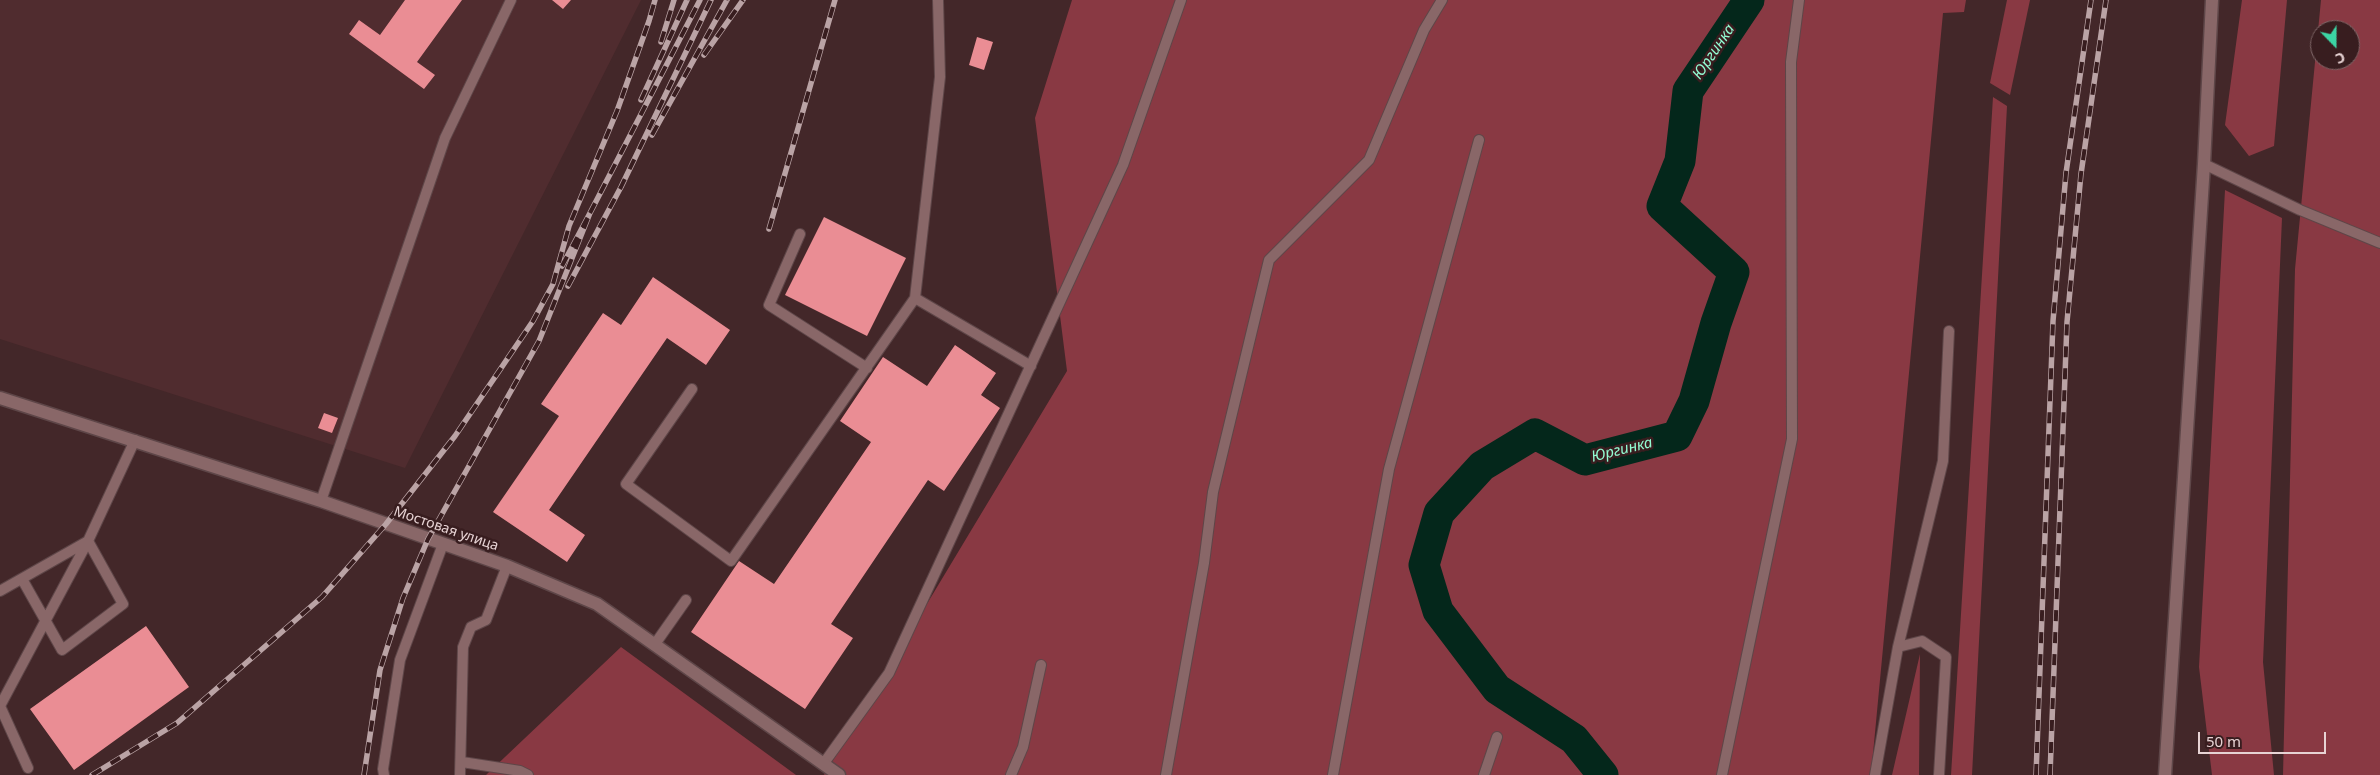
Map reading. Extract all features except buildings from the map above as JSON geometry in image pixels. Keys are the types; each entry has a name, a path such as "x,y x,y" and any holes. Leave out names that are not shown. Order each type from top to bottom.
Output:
{"street":[{"path":"2165,775 2204,164 2212,0"},
{"name":"Мостовая улица","path":"0,398 321,501 507,566 597,604 839,775"}],"lane":[{"path":"321,501 445,138 511,0"},
{"path":"692,389 626,484 731,561 915,298 940,76 938,0"},
{"path":"824,763 889,673 1123,165 1181,0"},
{"path":"1166,775 1204,563 1213,492 1269,260 1369,160 1424,30 1442,0"},
{"path":"1722,775 1792,439 1791,62 1799,0"},
{"path":"1333,775 1389,469 1479,140"},
{"path":"2204,164 2300,210 2380,243"},
{"path":"800,234 769,305 867,368"},
{"path":"915,298 1031,366"},
{"path":"1875,775 1898,647 1943,461 1949,331"},
{"path":"28,768 0,706 88,541 135,440"},
{"path":"0,591 88,541"},
{"path":"22,579 62,650 123,604 88,541"},
{"path":"384,775 383,769 400,660 443,544"},
{"path":"460,775 462,762 463,647 470,627 486,620 507,566"},
{"path":"655,644 686,600"},
{"path":"1898,647 1922,641 1946,657 1939,775"},
{"path":"1011,775 1023,747 1041,666"},
{"path":"1484,775 1497,737"},
{"path":"462,762 520,770 528,775"}],"shaded area":[{"path":"0,0 641,0 405,468 0,339"},
{"path":"1072,0 1966,0 1964,12 1943,13 1871,775 824,775 1067,371 1035,118"},
{"path":"2007,0 2030,0 2010,95 1990,83"},
{"path":"2242,0 2287,0 2274,146 2249,156 2225,125"},
{"path":"2321,0 2380,0 2380,775 2283,775 2295,269 2314,70 2360,70 2360,20 2319,20"},
{"path":"1993,97 2007,106 1972,775 1951,775"},
{"path":"2225,190 2282,218 2263,662 2274,775 2212,775 2199,667"},
{"path":"621,647 796,775 486,775"},
{"path":"1920,654 1919,775 1892,775"}],"waterway":[{"name":"Юргинка","path":"1603,775 1574,739 1497,689 1438,611 1424,565 1439,513 1482,466 1535,434 1585,460 1677,436 1694,401 1716,323 1734,272 1662,206 1680,161 1688,91 1749,0"}],"railway":[{"path":"92,775 177,723 322,597 386,524 455,436 533,321 553,284 569,226 617,111 655,0"},
{"path":"661,42 674,0"},
{"path":"641,100 687,0"},
{"path":"590,213 700,0"},
{"path":"568,286 621,187 711,0"},
{"path":"652,135 727,0"},
{"path":"704,55 743,0"},
{"path":"769,229 835,0"},
{"path":"2036,775 2053,321 2066,173 2091,0"},
{"path":"2050,775 2067,322 2081,174 2106,0"},
{"path":"364,775 380,670 403,598 428,539 539,341 590,213 562,266"}]}
